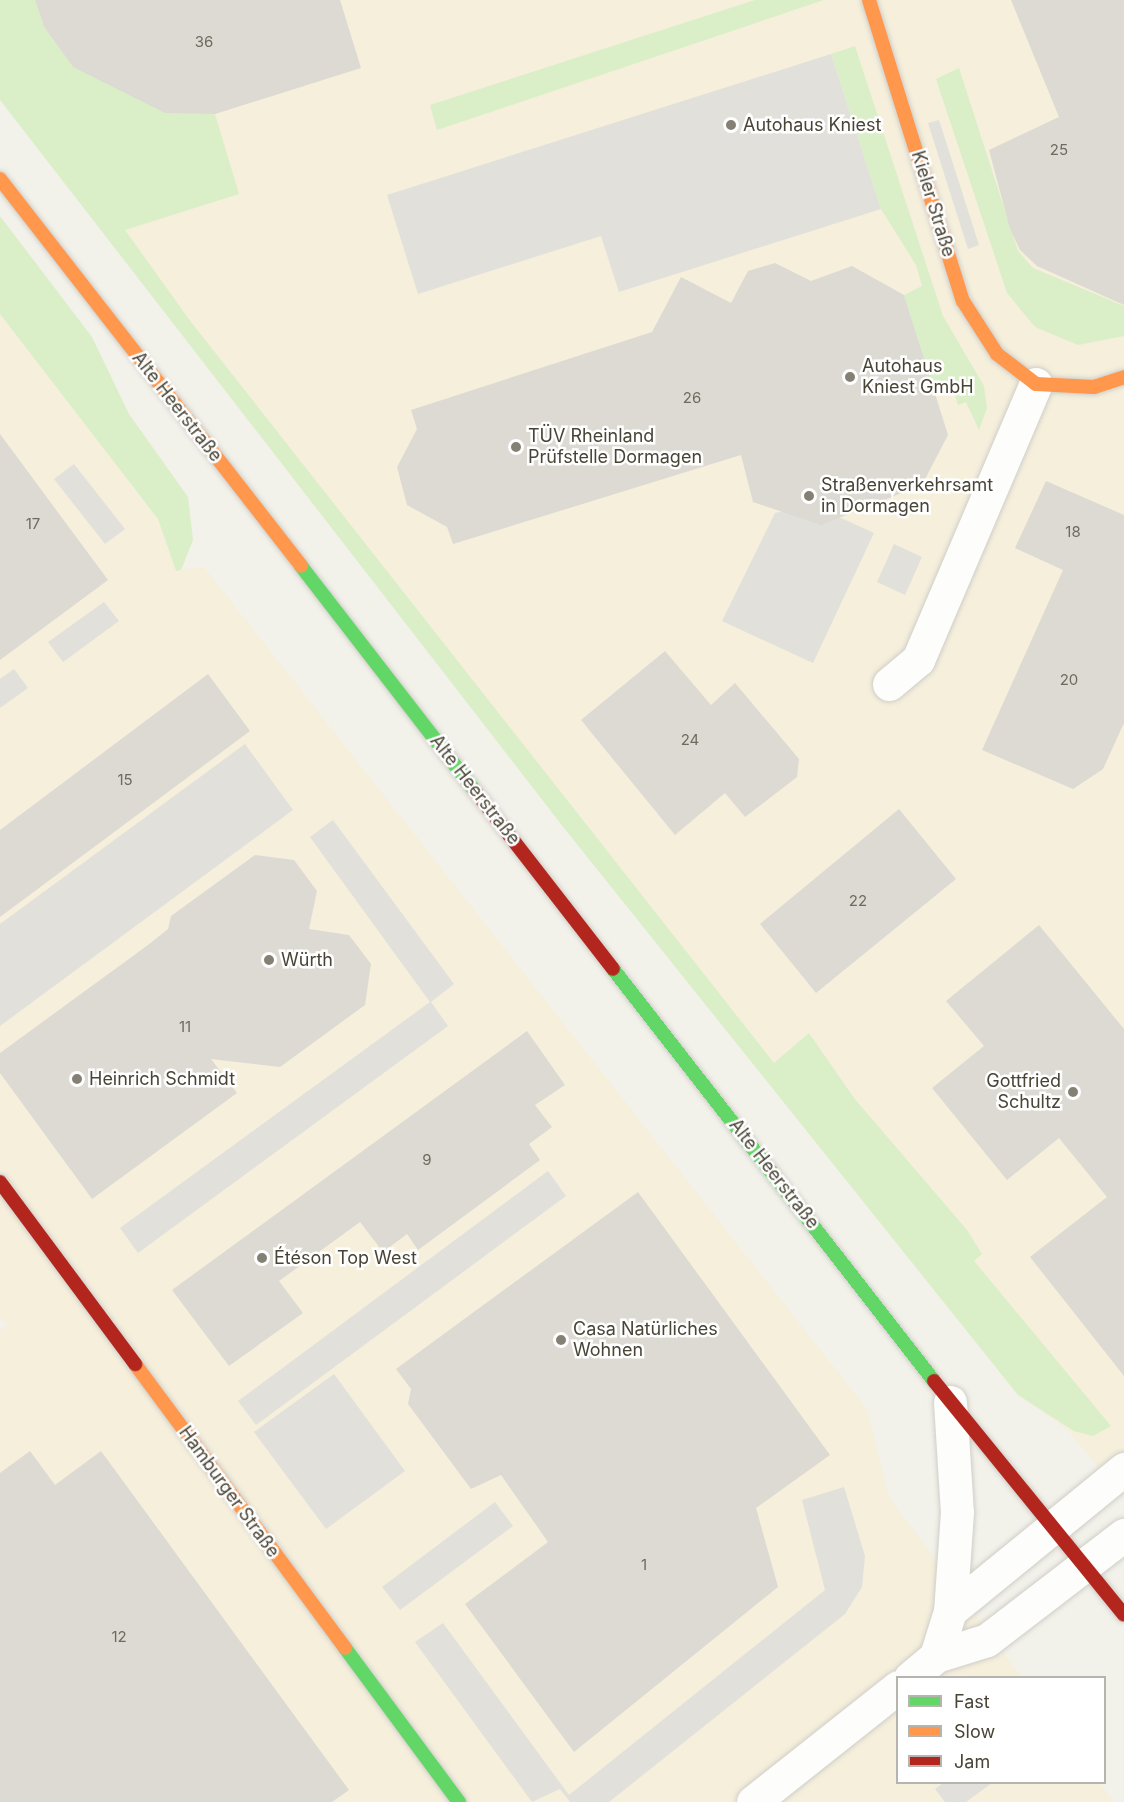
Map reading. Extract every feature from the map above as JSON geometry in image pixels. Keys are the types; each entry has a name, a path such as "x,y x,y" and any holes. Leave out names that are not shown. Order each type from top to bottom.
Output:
{"street":[{"name":"Kieler Straße","path":"868,0 963,301 997,354 1036,384"},
{"name":"Alte Heerstraße","path":"0,179 950,1402 1124,1616"},
{"path":"889,684 918,660 1036,384 1094,387 1124,377"},
{"name":"Hamburger Straße","path":"0,1182 459,1802"},
{"path":"936,1656 950,1611 957,1512 950,1402"},
{"path":"950,1611 1124,1469"},
{"path":"911,1676 936,1656 987,1641 1087,1568 1124,1535"},
{"path":"753,1802 896,1688"}],"shaded area":[{"path":"0,0 1124,0 1124,1499 1066,1428 1018,1395 0,98"},
{"name":"Autohaus Kniest","path":"831,54 881,209 619,292 601,236 418,294 387,195"},
{"path":"939,120 979,245 968,249 928,123"},
{"path":"0,314 158,519 176,570 204,567 867,1409 889,1497 1021,1676 896,1676 896,1784 1101,1784 1114,1802 0,1802 0,1331 8,1324 0,1318"},
{"path":"74,464 125,529 105,544 54,479"},
{"path":"788,510 839,517 874,533 813,663 722,621 775,513"},
{"path":"894,544 922,557 905,595 877,582"},
{"path":"104,602 119,621 63,662 48,642"},
{"path":"14,669 28,688 0,708 0,679"},
{"path":"245,744 293,810 0,1026 0,924"},
{"path":"333,820 454,984 431,1002 448,1026 138,1253 120,1228 430,1002 310,837"},
{"path":"548,1171 566,1196 256,1425 238,1401"},
{"path":"334,1374 405,1471 326,1529 254,1432"},
{"path":"844,1487 865,1556 862,1587 845,1614 609,1802 570,1802 560,1789 532,1802 415,1642 443,1623 569,1795 825,1590 802,1500"},
{"path":"495,1502 513,1526 400,1610 382,1587"},
{"path":"942,1784 991,1784 966,1802 945,1802 935,1789"}],"green space":[{"path":"0,0 35,0 44,27 73,67 215,114 239,194 125,230 191,322 774,1063 809,1033 854,1098 967,1230 982,1254 974,1261 1111,1426 1093,1436 1074,1431 1018,1395 564,828 0,100"},
{"path":"755,0 824,0 437,130 430,105"},
{"path":"855,46 943,316 984,386 987,408 979,430 966,402 958,405 951,382 932,386 904,295 922,286 916,265 881,209 831,54"},
{"path":"959,68 1018,251 1033,268 1124,306 1124,336 1078,345 1035,327 1007,293 936,79"},
{"path":"0,216 92,337 129,414 188,497 193,540 181,570 176,571 158,519 0,314"}],"building":[{"path":"35,0 340,0 361,68 215,114 165,113 73,67 44,27"},
{"path":"1011,0 1124,0 1124,305 1037,266 1020,250 1010,229 989,150 1059,117"},
{"path":"775,263 811,281 852,266 904,295 948,435 922,485 821,525 753,502 741,455 453,544 447,527 407,505 397,467 417,429 411,410 652,332 681,277 731,303 748,271"},
{"path":"0,434 108,580 0,660"},
{"path":"1046,481 1124,515 1124,723 1103,769 1073,789 982,750 1063,570 1015,548"},
{"path":"665,651 711,705 735,683 799,759 797,777 745,817 725,793 675,835 581,720"},
{"path":"208,674 250,731 0,917 0,830"},
{"path":"899,809 956,879 816,993 760,924"},
{"path":"255,855 294,860 317,891 309,929 349,935 371,964 365,1005 280,1067 211,1059 237,1093 92,1199 0,1073 0,1053 148,945 168,929 171,916"},
{"path":"1039,925 1124,1029 1124,1376 1030,1257 1107,1197 1059,1138 1007,1180 932,1088 984,1046 946,1001"},
{"path":"527,1031 565,1085 535,1105 552,1127 529,1144 540,1160 418,1250 407,1234 383,1252 360,1222 279,1281 303,1313 229,1366 172,1290"},
{"path":"638,1192 830,1455 756,1508 778,1587 574,1752 465,1604 548,1542 501,1475 471,1489 408,1404 411,1389 396,1369"},
{"path":"30,1451 55,1485 101,1451 349,1790 332,1802 0,1802 0,1473"}],"traffic: fast":[{"path":"301,566 475,791"},
{"path":"613,969 934,1381"},
{"path":"345,1648 459,1802"}],"traffic: slow":[{"path":"869,0 963,301 997,354 1036,384 1094,387 1124,377"},
{"path":"0,179 301,566"},
{"path":"135,1364 345,1648"}],"traffic: jam":[{"path":"475,791 613,969"},
{"path":"0,1182 135,1364"},
{"path":"934,1381 1124,1615"}],"place":[{"name":"Autohaus Kniest","path":"731,125"},
{"name":"Autohaus Kniest GmbH","path":"850,377"},
{"name":"TÜV Rheinland Prüfstelle Dormagen","path":"516,447"},
{"name":"Straßenverkehrsamt in Dormagen","path":"809,496"},
{"name":"Würth","path":"269,960"},
{"name":"Heinrich Schmidt","path":"77,1079"},
{"name":"Gottfried Schultz","path":"1073,1092"},
{"name":"Étéson Top West","path":"262,1258"},
{"name":"Casa Natürliches Wohnen","path":"561,1340"}]}
